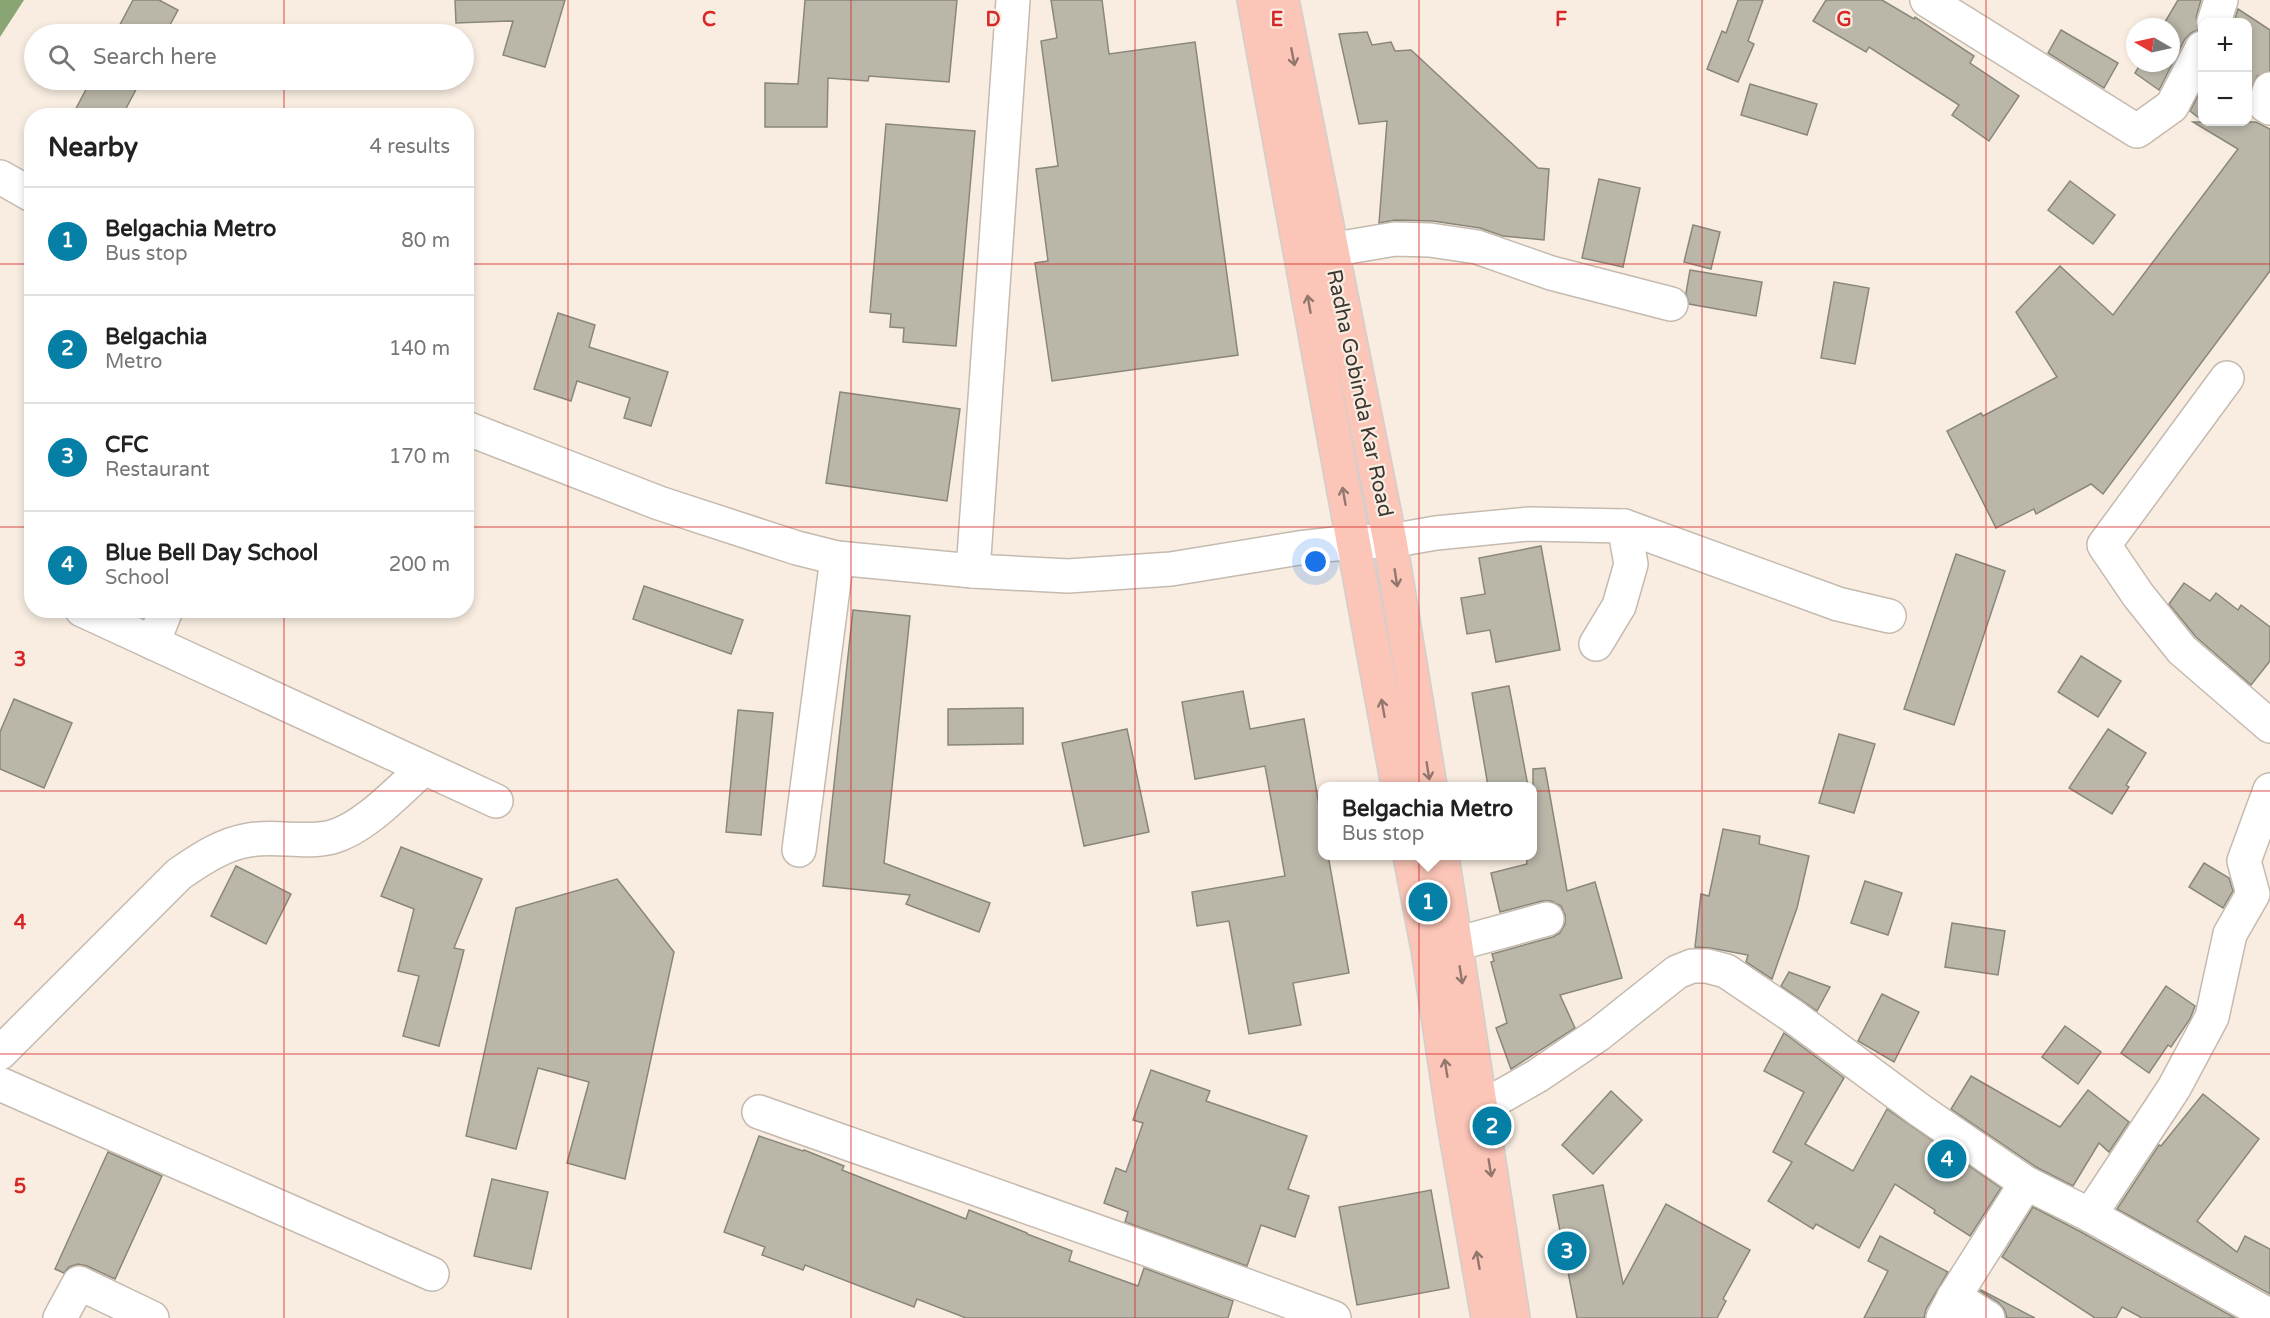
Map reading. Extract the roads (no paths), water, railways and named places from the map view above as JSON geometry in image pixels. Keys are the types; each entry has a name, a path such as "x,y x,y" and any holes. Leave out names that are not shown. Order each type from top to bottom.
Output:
{"main road":[{"path":"1254,0 1397,782"},
{"name":"Radha Gobinda Kar Road","path":"1282,0 1330,250 1390,541 1429,782"},
{"path":"1411,860 1428,950 1513,1318"},
{"path":"1443,860 1456,944 1467,1115 1488,1318"}],"street":[{"path":"973,571 1013,0"},
{"path":"1927,0 2137,131 2172,106 2198,56"},
{"path":"2215,18 2221,0"},
{"path":"2270,89 2265,105 2270,108"},
{"path":"0,177 24,190"},
{"path":"1330,250 1395,239 1430,240 1477,248 1551,273 1671,304"},
{"path":"2228,378 2104,545 2138,595 2182,650 2270,726"},
{"path":"474,431 659,503 797,548 837,558 973,571 1068,576 1171,568 1352,542 1390,541 1436,533 1529,524 1624,526 1838,604 1889,616"},
{"path":"1596,644 1619,606 1631,564 1624,526"},
{"path":"799,850 837,558"},
{"path":"99,618 496,801"},
{"path":"153,643 163,618"},
{"path":"0,1053 179,874 208,854 249,840 310,840 334,836 366,819 424,768"},
{"path":"2090,1215 2174,1088 2212,1017 2230,934 2253,894 2244,861 2270,790"},
{"path":"1456,944 1547,919"},
{"path":"1467,1115 1537,1076 1599,1034 1677,972 1692,966 1707,966 1726,971 1794,1017 1921,1111 2026,1183 2090,1215 2270,1316"},
{"path":"0,1084 432,1274"},
{"path":"759,1112 1334,1318"},
{"path":"1988,1318 1948,1308 2026,1183"},
{"path":"60,1318 79,1283 152,1318"}],"place":[{"name":"Belgachia Metro","path":"1428,902"},
{"name":"Belgachia","path":"1492,1126"},
{"name":"Blue Bell Day School","path":"1947,1159"},
{"name":"CFC","path":"1567,1251"}]}
